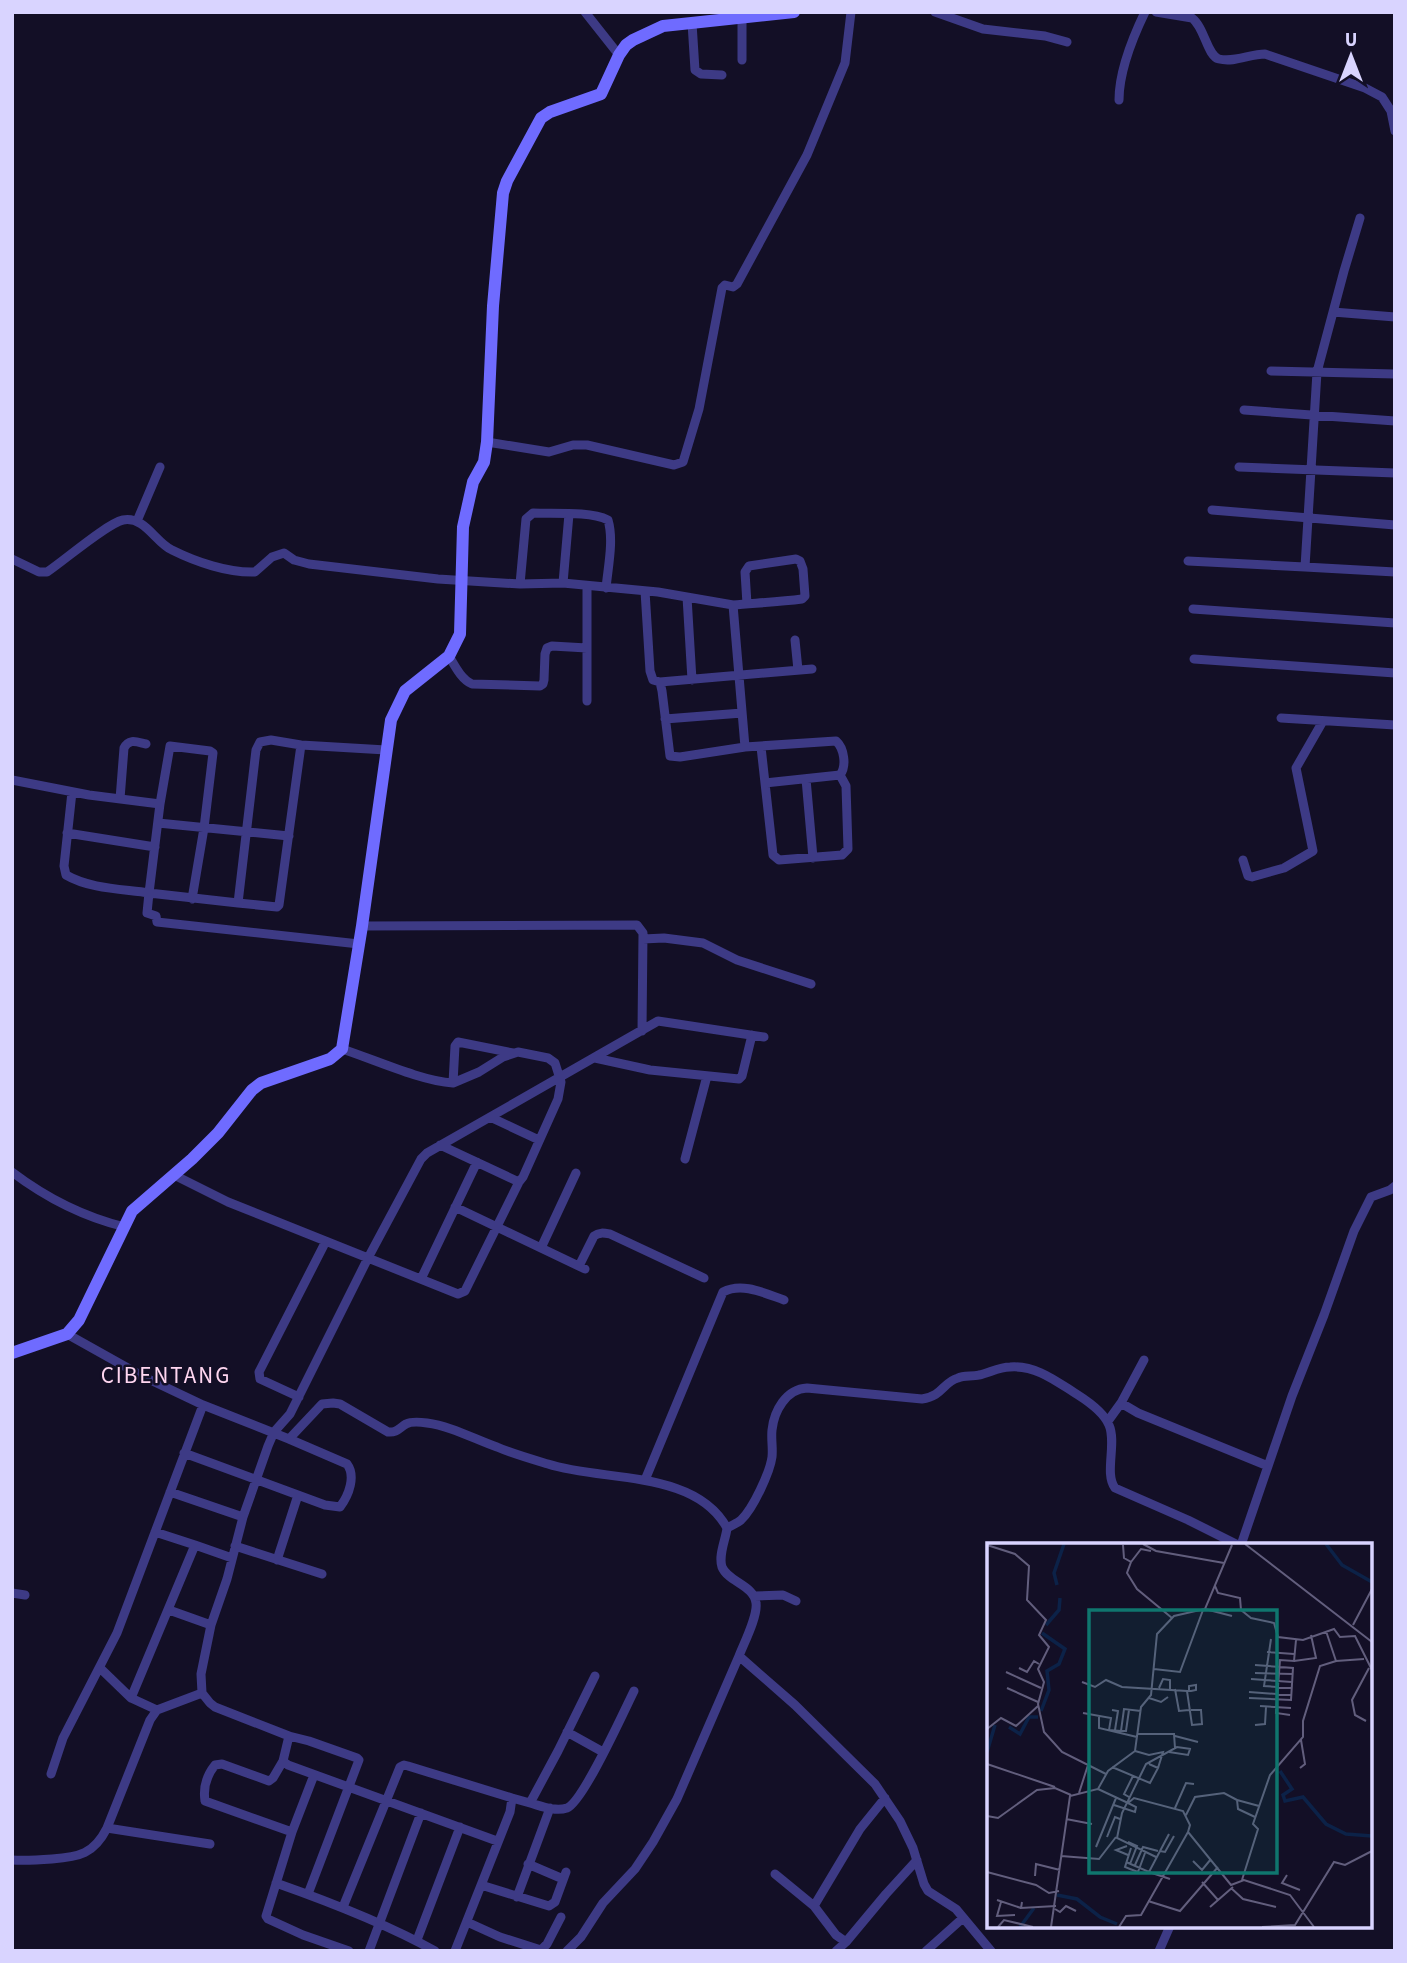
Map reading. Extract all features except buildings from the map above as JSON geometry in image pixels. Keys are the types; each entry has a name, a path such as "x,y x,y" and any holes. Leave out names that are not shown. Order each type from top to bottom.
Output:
{"street":[{"path":"585,12 619,55"},
{"path":"12,1353 67,1334 79,1320 132,1211 219,1133 252,1090 261,1083 330,1059 342,1049 391,720 405,691 449,656 456,647 460,634 463,527 473,482 484,462 487,442 492,306 503,193 544,115 600,94 626,46 663,26 794,12"},
{"path":"487,442 549,452 573,445 593,446 674,465 682,463 699,409 722,288 725,285 735,286 807,155 845,64 851,12"},
{"path":"935,12 983,29 1045,36 1067,42"},
{"path":"1119,100 1121,73 1145,12"},
{"path":"1156,12 1192,18 1204,33 1205,41 1214,57 1234,60 1265,54 1365,88 1382,97 1391,111 1395,131"},
{"path":"742,18 742,60"},
{"path":"692,23 695,70 701,74 722,75"},
{"path":"1305,567 1317,372 1360,218"},
{"path":"1333,312 1395,317"},
{"path":"1271,371 1395,374"},
{"path":"1244,410 1395,421"},
{"path":"137,521 160,467"},
{"path":"1239,467 1395,473"},
{"path":"1212,510 1395,525"},
{"path":"520,584 528,516 533,513 569,514 608,520 610,545 606,588"},
{"path":"563,583 569,514"},
{"path":"12,559 39,572 47,572 113,525 126,520 137,521 172,550 226,568 255,572 272,557 284,554 309,564 460,580 520,584 563,583 645,591 733,605 747,604 803,598 803,569 800,561 794,559 749,566 745,572 747,604"},
{"path":"1188,561 1395,572"},
{"path":"587,586 587,701"},
{"path":"645,591 650,671 653,680 692,680 812,669"},
{"path":"687,597 692,680"},
{"path":"733,605 745,747"},
{"path":"1193,609 1395,623"},
{"path":"795,640 797,670"},
{"path":"449,656 467,682 472,684 540,686 544,681 547,648 587,648"},
{"path":"1194,659 1395,673"},
{"path":"660,682 670,756 680,757 745,747 836,741 839,743 845,767 841,775"},
{"path":"665,719 742,713"},
{"path":"1281,718 1395,725"},
{"path":"1243,860 1248,876 1252,877 1284,868 1313,851 1296,768 1324,721"},
{"path":"238,903 257,746 263,740 271,740 301,745 386,750"},
{"path":"120,799 126,744 132,741 145,744"},
{"path":"72,792 64,866 66,875 74,880 149,893 277,907 301,745"},
{"path":"192,898 214,756 210,751 170,746 147,913 156,916 157,922 359,944"},
{"path":"761,747 774,858 779,860 842,855 848,849 846,786 841,775"},
{"path":"765,783 841,775"},
{"path":"806,779 813,858"},
{"path":"12,780 72,792 160,804"},
{"path":"158,823 289,836"},
{"path":"67,833 155,847"},
{"path":"362,926 640,927 643,933 642,1031"},
{"path":"643,939 664,938 703,943 731,958 811,984"},
{"path":"308,1894 350,1787 358,1758 289,1736 212,1706 202,1693 201,1674 211,1625 227,1579 243,1517 274,1432 290,1414 368,1258 421,1159 427,1153 653,1023 663,1020 764,1037"},
{"path":"595,1058 650,1070 736,1079 741,1078 752,1035"},
{"path":"174,1175 228,1202 456,1294 465,1291 523,1177 558,1099 561,1086 555,1063 548,1058 458,1042 455,1046 453,1083"},
{"path":"342,1049 423,1077 453,1083 513,1053"},
{"path":"685,1158 707,1076"},
{"path":"490,1117 539,1140"},
{"path":"440,1144 519,1182"},
{"path":"421,1279 477,1162"},
{"path":"12,1172 34,1189 73,1209 125,1227"},
{"path":"541,1248 576,1173"},
{"path":"1241,1543 1357,1222 1371,1197 1395,1186"},
{"path":"455,1207 582,1268 594,1236 604,1233 704,1278"},
{"path":"299,1396 260,1379 259,1372 326,1241"},
{"path":"645,1480 723,1292 745,1288 784,1300"},
{"path":"67,1334 142,1376 203,1405 289,1438 346,1464 351,1469 351,1484 340,1507 325,1505 184,1453"},
{"path":"1108,1421 1144,1360"},
{"path":"727,1528 741,1520 751,1508 770,1465 773,1420 790,1394 801,1388 932,1398 960,1376 976,1376 1010,1367 1021,1367 1043,1373 1088,1401 1108,1421 1112,1441 1111,1483 1115,1488 1236,1543"},
{"path":"1121,1403 1138,1413 1268,1466"},
{"path":"289,1438 322,1404 340,1404 388,1432 396,1432 407,1423 413,1422 438,1424 500,1449 550,1465 645,1480 677,1490 705,1503 718,1514 727,1528 722,1567 754,1596 756,1603 739,1656 682,1787 653,1842 635,1868 603,1903 581,1937 567,1951"},
{"path":"51,1773 63,1738 121,1622 203,1405"},
{"path":"170,1492 243,1517"},
{"path":"277,1560 298,1495"},
{"path":"155,1532 232,1558"},
{"path":"131,1698 195,1545"},
{"path":"235,1546 322,1574"},
{"path":"12,1593 25,1595"},
{"path":"754,1596 783,1595 796,1601"},
{"path":"169,1610 211,1625"},
{"path":"739,1656 795,1705 875,1784 900,1821 928,1891 956,1909 991,1951"},
{"path":"100,1668 131,1698 157,1710"},
{"path":"530,1803 595,1676"},
{"path":"343,1907 398,1770 404,1765 530,1803 559,1810 570,1807 584,1789 634,1691"},
{"path":"12,1860 75,1857 87,1852 101,1840 150,1720 157,1710 202,1693"},
{"path":"567,1732 603,1752"},
{"path":"289,1736 283,1761 273,1779 269,1781 222,1764 215,1765 208,1776 204,1795 205,1801 292,1832"},
{"path":"283,1761 314,1775 497,1842"},
{"path":"314,1775 292,1832 266,1915 268,1919 303,1935 349,1951"},
{"path":"455,1951 510,1812 512,1798"},
{"path":"814,1906 860,1829 885,1798"},
{"path":"517,1897 550,1808"},
{"path":"369,1951 421,1814"},
{"path":"417,1940 460,1827"},
{"path":"107,1828 210,1844"},
{"path":"836,1951 917,1860"},
{"path":"481,1885 551,1906 565,1876 528,1864"},
{"path":"775,1874 814,1906 836,1935 846,1942"},
{"path":"276,1883 343,1907 417,1940 435,1951"},
{"path":"467,1923 499,1937 541,1950 561,1917"},
{"path":"926,1951 963,1918"},
{"path":"1159,1951 1169,1928"}],"district":[{"name":"CIBENTANG","path":"166,1375"}]}
